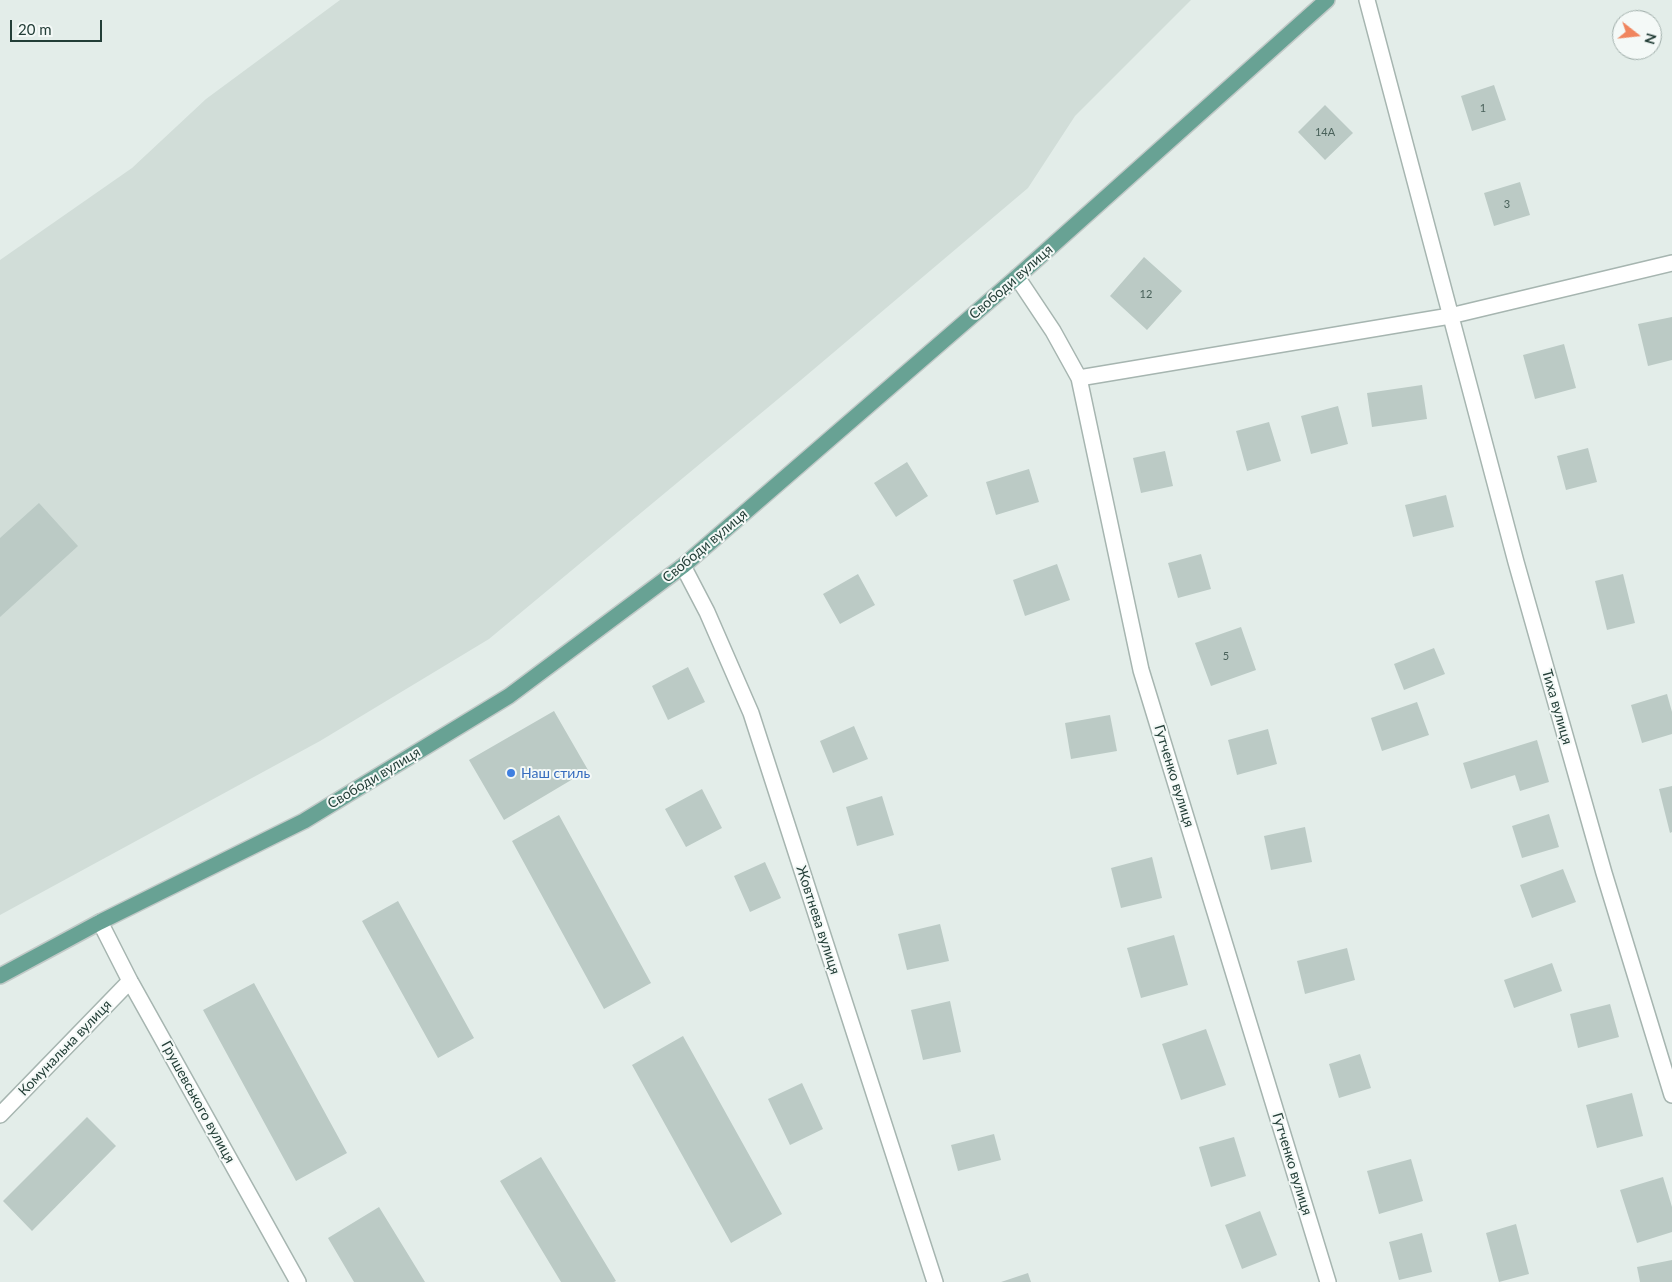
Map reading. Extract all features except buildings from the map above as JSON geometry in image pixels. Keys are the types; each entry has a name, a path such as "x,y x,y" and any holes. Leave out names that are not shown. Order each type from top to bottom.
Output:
{"main road":[{"name":"Свободи вулиця","path":"0,976 100,922 304,820 509,696 683,566 1017,278 1327,0"}],"street":[{"name":"Тиха вулиця","path":"1367,0 1516,562 1602,864 1672,1095"},
{"path":"1079,378 1450,316 1672,263"},
{"name":"Гутченко вулиця","path":"1017,278 1053,331 1079,378 1141,670 1328,1282"},
{"name":"Жовтнева вулиця","path":"683,566 707,612 751,713 935,1282"},
{"name":"Грушевського вулиця","path":"100,922 130,981 298,1282"},
{"name":"Комунальна вулиця","path":"0,1115 130,981"}],"shaded area":[{"path":"340,0 1191,0 1075,116 1028,188 801,380 489,639 320,741 0,915 0,260 132,168 206,99"}],"place":[{"name":"Наш стиль","path":"511,773"}]}
